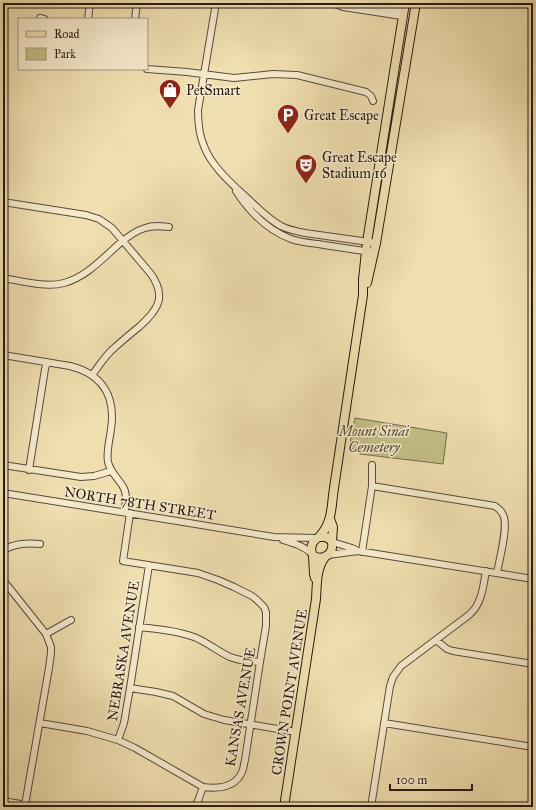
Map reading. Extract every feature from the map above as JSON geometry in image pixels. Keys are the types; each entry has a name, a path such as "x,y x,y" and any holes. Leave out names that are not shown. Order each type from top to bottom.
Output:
{"main road":[{"path":"370,252 376,244 416,3"},
{"path":"330,518 333,527 332,548 327,556 319,558 312,555 311,550 314,542 326,530 330,518 364,292 367,282 370,252 367,242 403,10"},
{"path":"318,538 326,537 332,542"},
{"name":"CROWN POINT AVENUE","path":"312,555 316,580"},
{"name":"CROWN POINT AVENUE","path":"284,807 316,599 316,580 320,566 327,556"}],"street":[{"path":"88,18 90,3"},
{"path":"135,18 137,3"},
{"path":"216,3 199,102 198,117 204,146 214,164 230,182 265,215 282,226 305,233 376,244"},
{"path":"332,3 343,7 403,10"},
{"path":"358,3 403,10"},
{"path":"148,69 171,70 234,78 273,74 297,75 366,92 371,96 372,100"},
{"path":"230,182 258,218 278,233 298,241 370,252"},
{"path":"3,202 91,216 99,219 107,224 123,241 156,282 159,290 158,302 154,312 112,350 92,376"},
{"path":"3,278 48,285 64,283 82,276 133,233 143,228 158,226 169,227"},
{"path":"278,233 282,226"},
{"name":"NEBRASKA AVENUE","path":"3,355 79,368 87,372 102,384 110,400 113,411 107,458 111,470 125,492 128,513 123,561 149,565 124,723 118,740"},
{"path":"29,470 47,362"},
{"name":"NORTH 78TH STREET","path":"3,465 81,477 94,476 111,470"},
{"path":"360,551 372,486 372,465"},
{"path":"372,486 495,506 503,513 505,526 500,563 497,573"},
{"name":"NORTH 78TH STREET","path":"3,493 274,537"},
{"path":"274,537 318,538"},
{"path":"274,537 299,545 312,555"},
{"path":"332,542 360,551 533,579"},
{"path":"3,550 13,545 23,543 40,544"},
{"path":"327,556 360,551"},
{"name":"KANSAS AVENUE","path":"149,565 198,573 218,580 252,596 260,603 266,612 266,626 242,772 236,781 228,786 215,788 203,787"},
{"path":"383,807 372,806 384,723 393,676 401,666 475,609 481,596 486,571"},
{"path":"3,580 46,634 51,647 40,723 25,804"},
{"path":"46,634 71,620"},
{"path":"140,627 186,634 204,642 223,654 239,659 260,662"},
{"path":"436,640 447,649 453,651 533,664"},
{"path":"130,688 168,695 212,717 296,732"},
{"path":"40,723 87,731 118,740 135,748 203,787 194,807"},
{"path":"384,723 533,748"},
{"path":"3,801 38,807"}],"green space":[{"name":"Mount Sinai Cemetery","path":"355,418 447,433 443,464 360,454 360,450 349,448"}],"place":[{"name":"PetSmart","path":"170,110"},
{"name":"Great Escape","path":"288,134"},
{"name":"Great Escape Stadium 16","path":"306,184"}]}
